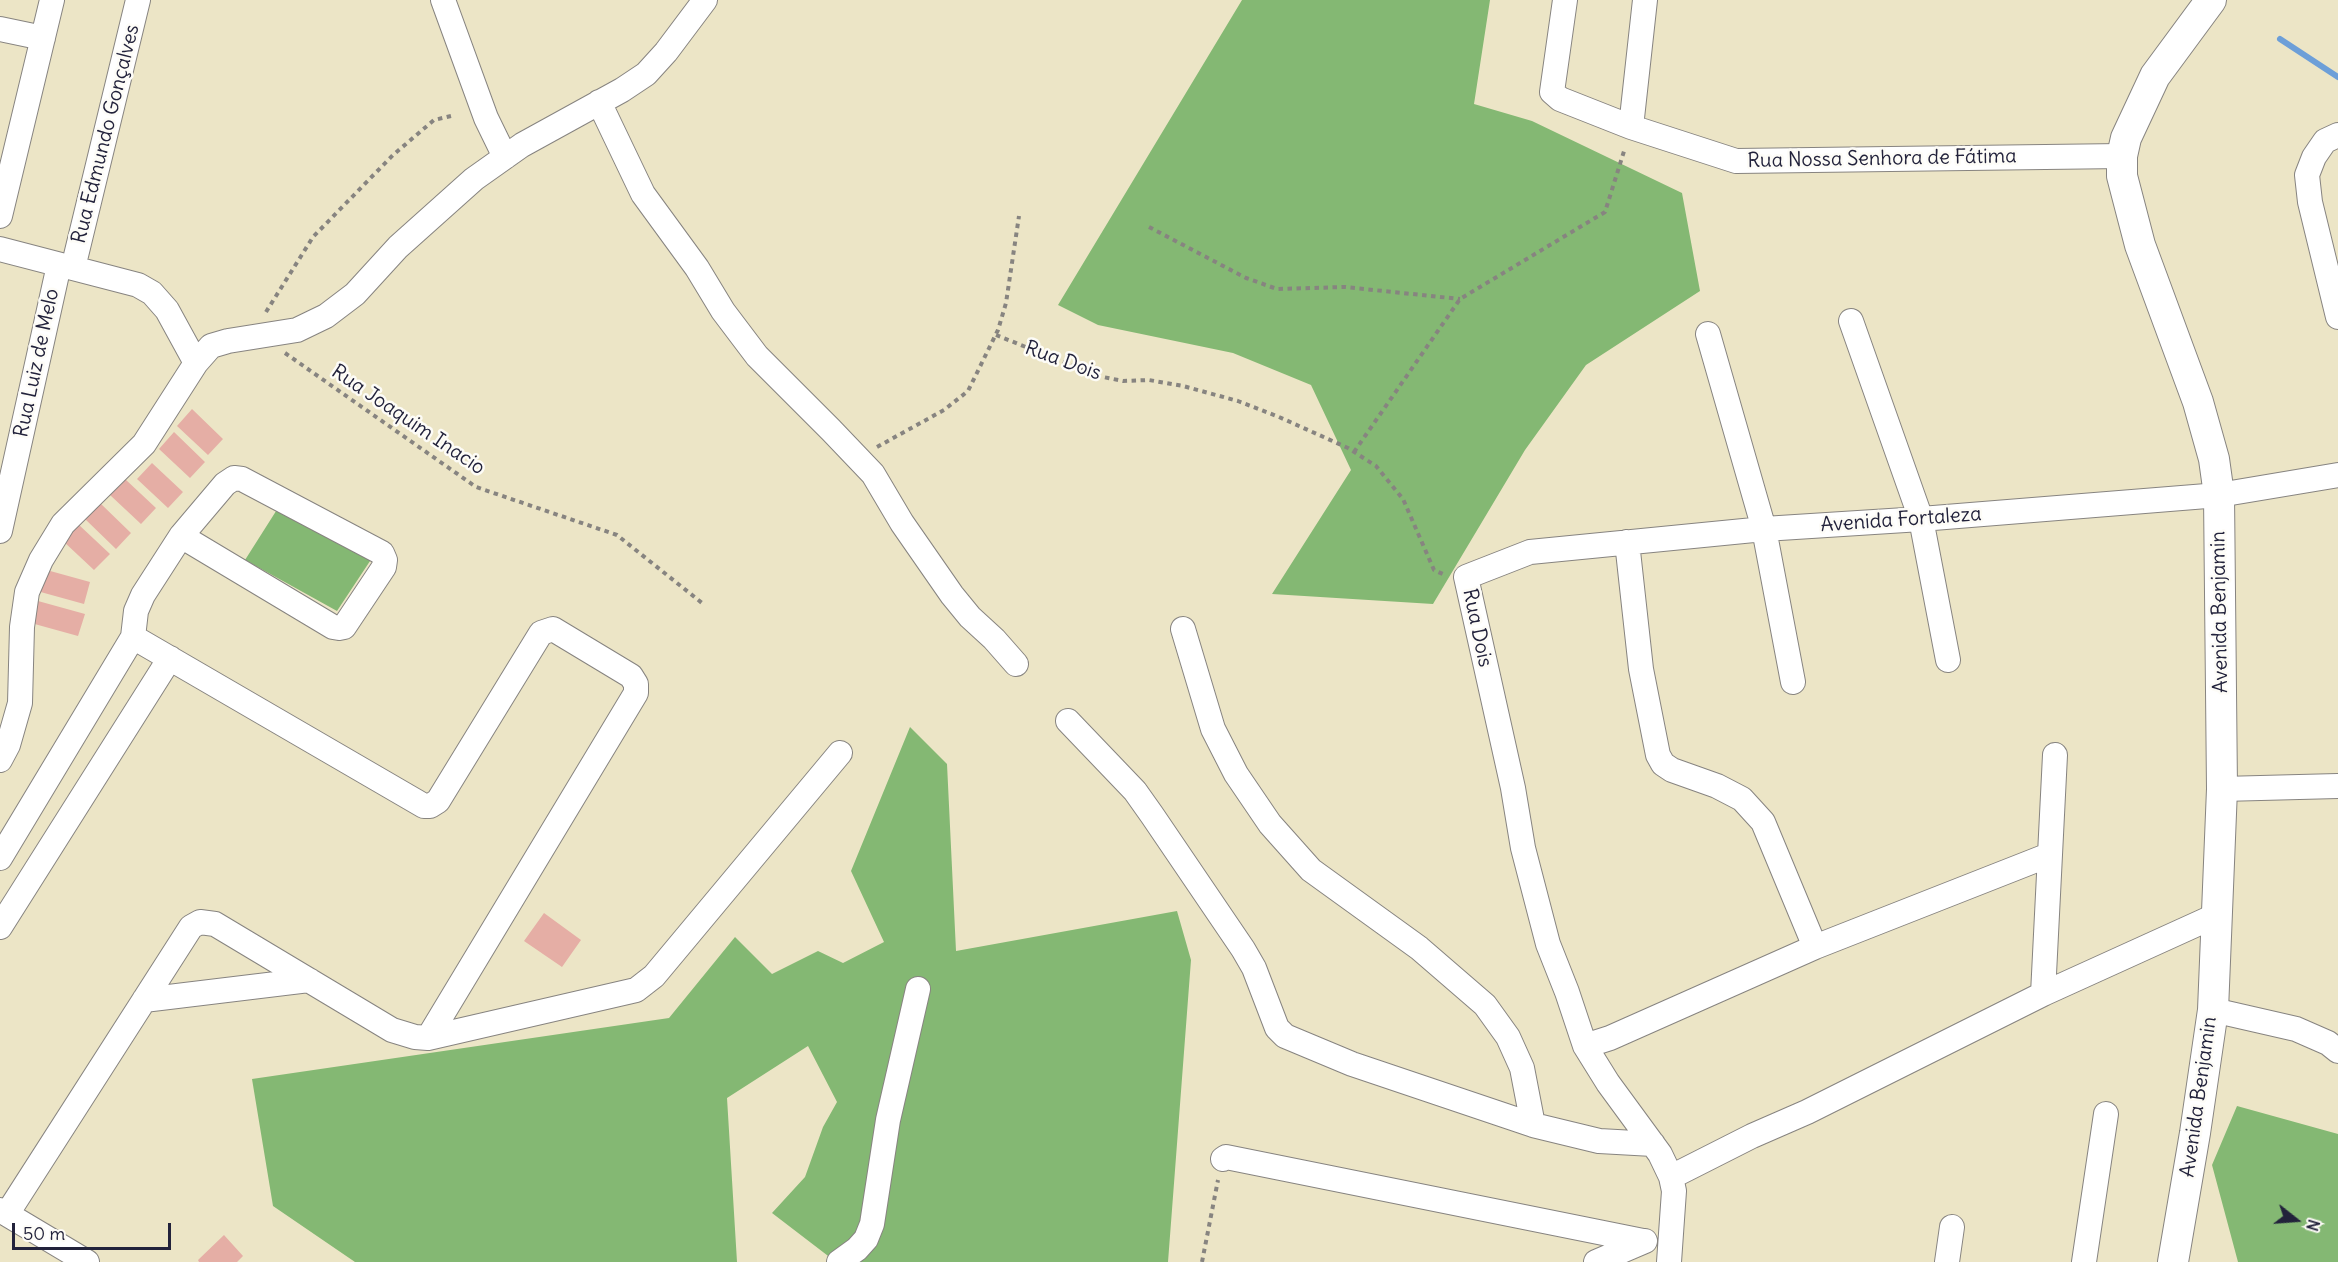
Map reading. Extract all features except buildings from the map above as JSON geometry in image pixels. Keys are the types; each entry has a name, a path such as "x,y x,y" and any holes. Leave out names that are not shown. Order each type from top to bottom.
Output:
{"street":[{"path":"0,216 52,0"},
{"name":"Rua Edmundo Gonçalves","path":"66,267 138,0"},
{"path":"442,0 486,118 505,156"},
{"path":"0,760 8,745 20,703 22,627 27,592 41,561 63,524 144,444 196,363 211,346 262,325 297,330 326,316 355,294 398,247 474,179 522,145 646,74 666,52 705,0"},
{"name":"Rua Nossa Senhora de Fátima","path":"1565,0 1552,92 1560,99 1631,127 1736,161 2122,156"},
{"path":"1631,127 1645,0"},
{"name":"Avenida Benjamin","path":"2173,1262 2213,1010 2222,789 2219,495 2214,459 2198,402 2140,245 2122,176 2122,156 2126,138 2155,76 2205,3"},
{"path":"0,29 42,38"},
{"path":"599,102 643,194 697,268 723,311 757,356 873,474 902,523 958,602 1016,664"},
{"path":"2338,135 2325,141 2314,157 2307,175 2310,202 2338,317"},
{"path":"0,249 138,285 152,293 167,310 196,363"},
{"name":"Rua Luiz de Melo","path":"0,531 66,267"},
{"path":"1851,321 1921,519 1948,660"},
{"path":"1708,334 1764,529 1793,682"},
{"name":"Avenida Fortaleza","path":"1466,577 1530,552 1764,529 2219,495 2338,475"},
{"path":"0,858 133,637 136,611 142,595 181,536 225,484 234,478 242,479 382,553 385,560 384,567 344,627 339,628 333,627 181,536"},
{"path":"1627,542 1641,669 1658,755 1663,764 1672,770 1717,786 1742,800 1763,822 1815,947"},
{"name":"Rua Dois","path":"1466,577 1513,788 1525,858 1548,944 1585,1046 1608,1083 1660,1154 1671,1177"},
{"path":"133,637 424,806 430,806 438,801 541,633 554,629 631,676 636,684 636,693 428,1038"},
{"path":"1182,629 1213,729 1236,774 1270,824 1311,870 1419,948 1485,1005 1508,1038 1522,1068 1533,1125"},
{"path":"0,927 170,658"},
{"path":"1068,721 1135,791 1152,815 1243,949 1254,968 1277,1028 1286,1036 1352,1064 1533,1125 1599,1141 1653,1144"},
{"path":"87,1262 4,1212 191,927 200,922 215,924 392,1030 415,1037 428,1038 636,990 654,976 840,753"},
{"path":"2043,994 2055,755"},
{"path":"2222,789 2338,786"},
{"path":"1585,1046 1610,1038 1815,947 2049,855"},
{"path":"1223,1159 1226,1157 1643,1241 1670,1251 1674,1191 1671,1177 2043,994 2217,915"},
{"path":"144,1000 309,980"},
{"path":"839,1262 866,1239 872,1224 888,1120 918,989"},
{"path":"2213,1010 2296,1029 2328,1043 2338,1051"},
{"path":"2084,1262 2106,1114"},
{"path":"1947,1262 1952,1227"},
{"path":"1596,1262 1643,1241"}],"path":[{"path":"262,325 313,237 393,154 434,120 451,116"},
{"path":"1354,452 1460,299 1605,212 1631,127"},
{"path":"858,457 944,410 968,391 996,335 1006,303 1019,216"},
{"path":"1149,227 1246,278 1277,289 1345,287 1460,299"},
{"name":"Rua Joaquim Inacio","path":"262,325 476,487 618,535 702,603"},
{"name":"Rua Dois","path":"996,335 1098,376 1123,381 1149,380 1183,386 1238,401 1279,417 1354,452 1376,466 1403,499 1434,570 1453,578 1466,577"},
{"path":"1202,1262 1223,1159"}],"green space":[{"path":"1242,0 1490,0 1474,104 1532,121 1682,193 1700,291 1586,365 1525,450 1433,604 1272,594 1351,470 1311,385 1233,353 1098,325 1058,305"},
{"path":"278,508 372,558 337,611 245,560"},
{"path":"910,727 947,764 956,951 1177,911 1191,960 1168,1262 836,1262 772,1213 805,1177 823,1127 837,1102 808,1046 727,1098 737,1262 355,1262 273,1206 252,1079 669,1018 735,937 772,974 818,951 843,963 884,942 851,871"},
{"path":"2237,1106 2338,1134 2338,1262 2238,1262 2212,1165"}],"waterway":[{"path":"2280,39 2338,77"}]}
